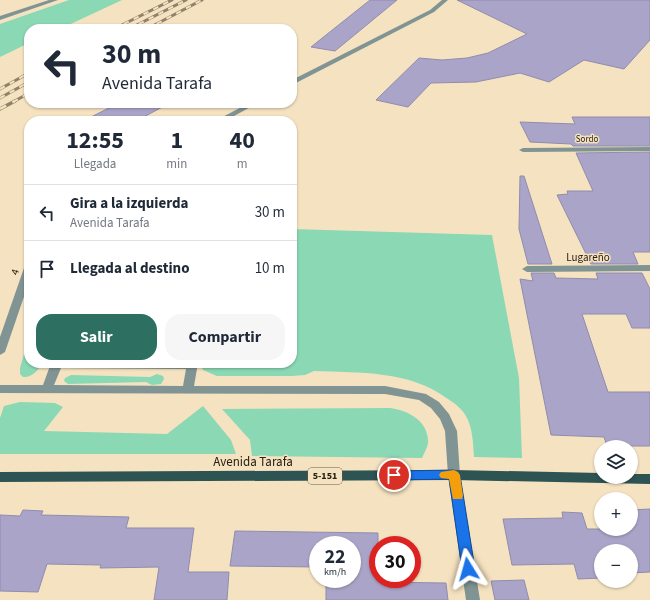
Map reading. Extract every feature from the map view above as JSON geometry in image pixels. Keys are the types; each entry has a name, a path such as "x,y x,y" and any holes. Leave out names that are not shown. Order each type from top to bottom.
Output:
{"main road":[{"name":"Avenida Tarafa","path":"0,478 454,475 650,479"}],"street":[{"path":"0,18 55,0"},
{"path":"297,80 432,11 445,0"},
{"path":"228,116 244,108"},
{"name":"Sordo","path":"523,150 650,149"},
{"name":"Lugareño","path":"527,269 650,268"},
{"name":"4","path":"0,352 24,286"},
{"path":"47,390 55,368"},
{"path":"188,390 192,368"},
{"path":"0,389 385,390 422,397 435,405 451,431 454,475 473,600"}],"green space":[{"path":"69,0 122,0 71,24 24,24 24,45 0,57 0,24"},
{"path":"297,229 492,235 519,378 522,458 474,457 470,427 467,418 461,410 451,401 433,390 401,378 366,373 314,371 305,375 291,376 217,376 203,370 202,368 297,368"},
{"path":"24,354 24,368 39,368 32,375 23,377 20,374"},
{"path":"157,374 163,376 164,379 161,384 152,385 146,382 68,384 64,381 65,378 71,375 150,377"},
{"path":"20,402 55,403 63,407 44,431 167,434 203,406 231,440 236,454 0,454 0,418 4,406"},
{"path":"390,408 403,411 415,417 424,427 427,433 428,442 422,458 252,456 250,440 222,409"}],"building":[{"path":"370,0 397,0 335,51 311,47"},
{"path":"457,0 650,0 650,40 624,69 584,60 549,82 520,73 476,82 431,83 408,107 376,100 419,58 442,60 467,58 488,53 527,34"},
{"path":"109,108 161,108 145,116 93,116"},
{"path":"572,117 650,117 650,146 573,146 571,144 530,142 520,122 575,124"},
{"path":"650,152 650,252 633,252 638,264 591,264 557,195 568,194 567,191 593,191 576,153"},
{"path":"520,176 524,176 552,264 528,264 519,229"},
{"path":"531,273 554,273 556,278 598,279 596,273 642,273 650,289 650,328 632,328 626,314 582,314 608,392 650,392 650,446 638,446 638,440 605,440 604,437 551,435 520,279 533,281"},
{"path":"650,509 650,572 638,573 638,544 594,544 594,578 578,579 574,564 512,565 503,519 563,518 562,512 582,513 587,529 594,529 594,536 638,536 638,510"},
{"path":"23,510 43,511 41,515 129,517 126,528 194,528 188,572 229,572 227,600 154,600 159,567 100,568 101,565 47,564 38,592 0,591 0,515 20,516"},
{"path":"235,531 378,533 378,536 369,536 369,588 421,588 421,583 446,583 448,600 326,600 326,588 361,588 361,536 309,536 309,567 230,566"},
{"path":"524,580 529,600 495,600 491,581"}],"railway":[{"path":"124,24 172,0"},
{"path":"139,24 186,0"},
{"path":"156,24 202,0"},
{"path":"0,89 24,76"},
{"path":"0,98 24,85"},
{"path":"13,102 24,96"},
{"path":"0,109 15,101"}],"slow traffic":[{"path":"445,475 454,475 458,496"}],"route":[{"path":"394,475 454,475 468,569"}]}
